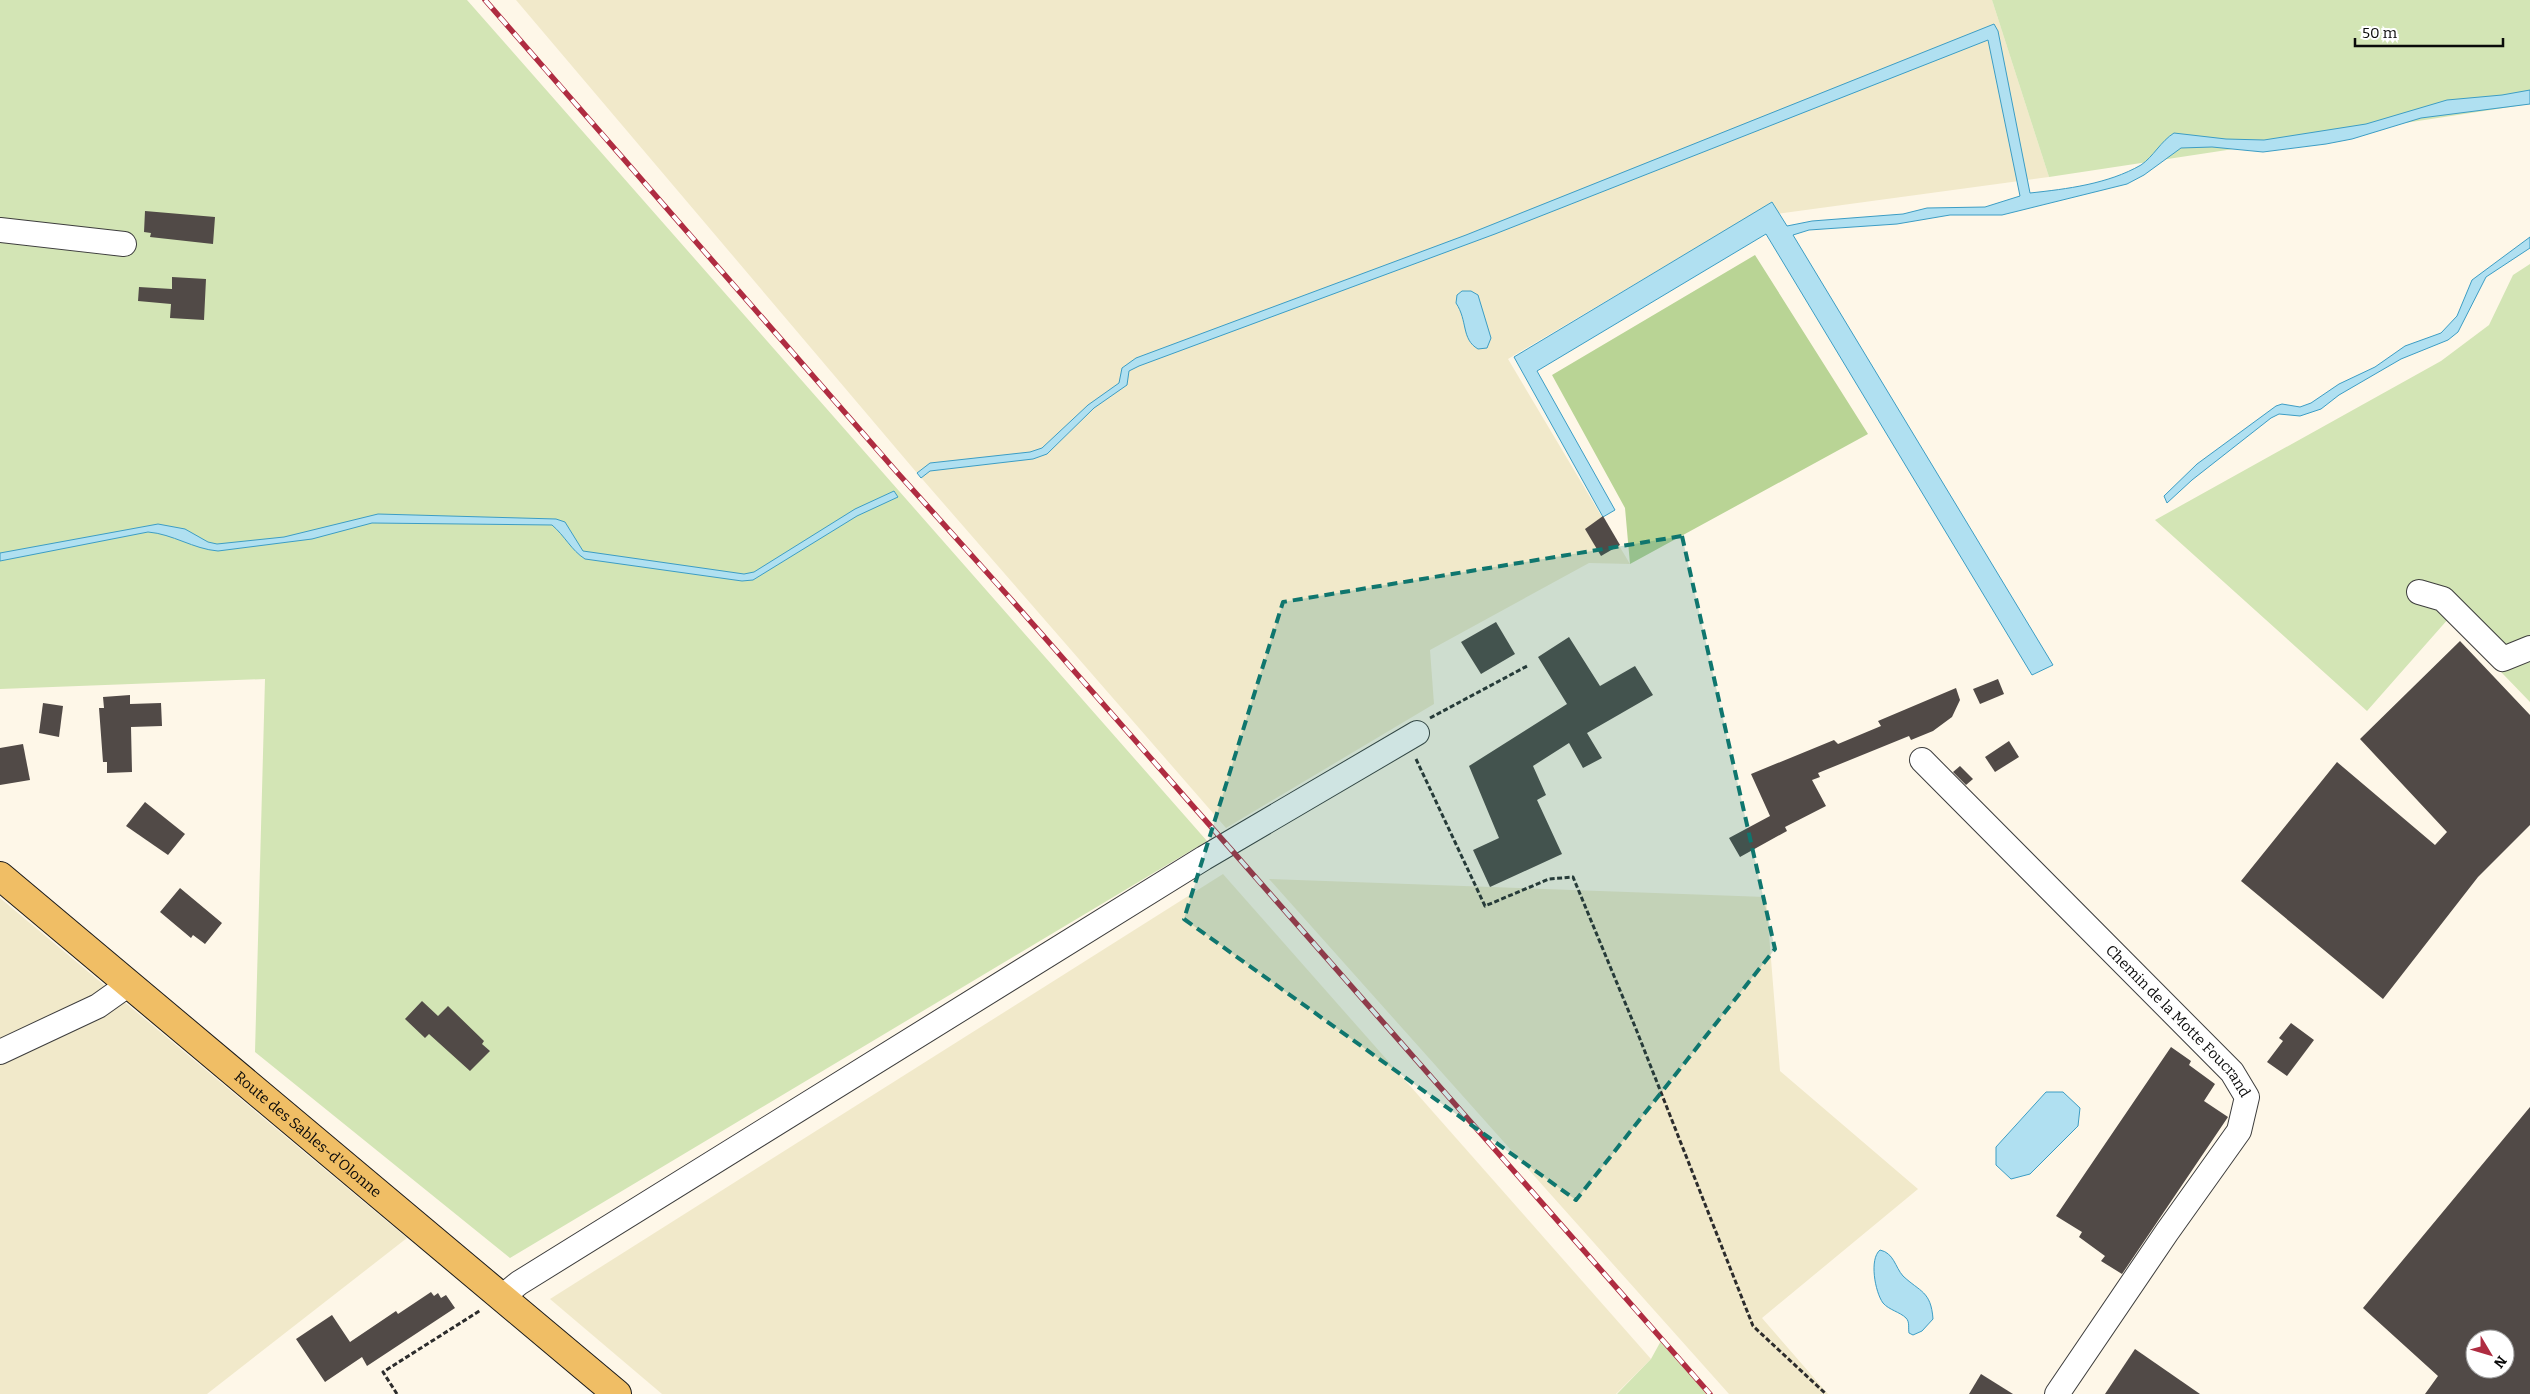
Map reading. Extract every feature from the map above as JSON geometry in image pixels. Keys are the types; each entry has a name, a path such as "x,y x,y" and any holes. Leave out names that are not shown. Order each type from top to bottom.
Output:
{"main road":[{"name":"Route des Sables-d'Olonne","path":"0,876 617,1394"}],"street":[{"path":"0,230 124,244"},
{"path":"2419,592 2443,599 2503,659 2530,648"},
{"path":"502,1297 528,1278 1204,858 1417,733"},
{"name":"Chemin de la Motte Foucrand","path":"1922,760 2232,1072 2247,1098 2239,1131 2166,1232 2057,1394"},
{"path":"0,1052 98,1006 129,984"}],"path":[{"path":"1529,665 1420,724 1412,748 1485,906 1549,879 1573,877 1636,1029 1753,1326 1826,1394"},
{"path":"397,1394 383,1372 502,1297"}],"highlighted area":[{"path":"1682,536 1775,949 1576,1200 1184,919 1283,602"}],"shaded area":[{"path":"516,0 1992,0 2049,177 1746,218 1508,359 1630,564 1589,563 1430,650 1434,704 1226,828 917,473"},
{"path":"1223,874 1651,1359 1616,1394 662,1394 550,1299"},
{"path":"1269,879 1766,897 1780,1071 1918,1189 1762,1318 1828,1394 1729,1394"},
{"path":"0,898 407,1238 207,1394 0,1394"}],"green space":[{"path":"0,0 467,0 1207,841 510,1258 255,1052 265,679 0,689"},
{"path":"1992,0 2530,0 2530,104 2049,177"},
{"path":"1755,255 1868,434 1630,564 1625,508 1552,375"},
{"path":"2530,264 2530,702 2449,618 2367,711 2155,520 2441,361 2489,325 2513,275"},
{"path":"1662,1339 1710,1394 1617,1394 1651,1359"}],"water":[{"path":"1994,24 1998,31 2030,193 2087,185 2115,177 2141,165 2174,133 2226,139 2264,140 2366,124 2447,100 2502,95 2530,90 2530,104 2421,118 2352,139 2326,144 2263,152 2212,147 2181,148 2144,175 2127,184 2002,215 1950,215 1897,224 1809,230 1793,235 2053,665 2032,675 1766,234 1537,371 1615,510 1603,517 1514,357 1772,202 1787,226 1812,221 1903,214 1927,208 1985,207 2020,196 1988,40 1495,234 1139,366 1129,371 1127,385 1094,408 1047,454 1033,459 930,471 921,478 917,473 930,463 1030,452 1042,448 1088,405 1119,383 1122,368 1136,358 1466,235"},
{"path":"2530,237 2530,248 2486,277 2458,332 2448,340 2401,359 2339,395 2321,409 2300,416 2279,414 2271,418 2192,480 2167,503 2164,496 2197,464 2276,406 2282,404 2300,407 2311,403 2339,384 2375,367 2405,346 2441,333 2457,316 2472,280"},
{"path":"1462,291 1471,291 1478,295 1491,338 1487,348 1478,349 1469,340 1456,303 1457,295"},
{"path":"894,491 898,497 857,516 753,580 742,581 585,559 552,525 372,523 312,539 218,551 148,532 0,561 0,553 158,524 185,529 208,542 217,544 284,537 378,514 556,519 565,522 583,551 744,574 754,572 855,509"},
{"path":"2046,1092 2063,1092 2080,1108 2078,1126 2030,1174 2011,1179 1996,1165 1996,1147"},
{"path":"1880,1250 1888,1254 1903,1276 1927,1297 1933,1319 1922,1331 1913,1335 1909,1333 1906,1318 1885,1305 1880,1298 1874,1276 1874,1268 1877,1254"}],"building":[{"path":"145,211 215,217 213,244 150,237 151,233 144,232"},
{"path":"172,277 206,279 204,320 170,318 171,304 138,301 139,287 172,289"},
{"path":"1603,516 1620,545 1601,556 1585,529"},
{"path":"1496,622 1515,654 1481,674 1461,642"},
{"path":"1569,637 1600,686 1635,666 1653,695 1587,733 1602,758 1583,768 1569,743 1533,766 1546,795 1537,800 1562,854 1490,887 1473,850 1499,838 1469,766 1567,704 1538,657"},
{"path":"2460,641 2530,715 2530,825 2478,877 2383,999 2241,881 2337,762 2435,845 2447,832 2360,739"},
{"path":"1998,679 2004,694 1980,704 1973,689"},
{"path":"1956,688 1960,700 1952,717 1933,731 1911,740 1909,736 1818,773 1820,777 1812,780 1826,806 1785,827 1787,831 1740,857 1729,838 1770,816 1751,774 1834,740 1838,744 1881,726 1878,721"},
{"path":"130,695 130,704 161,703 162,726 131,727 132,772 107,773 107,762 103,762 99,708 104,708 103,697"},
{"path":"43,703 63,706 59,737 39,733"},
{"path":"2009,741 2019,757 1995,772 1985,757"},
{"path":"23,744 30,780 0,785 0,748"},
{"path":"1960,766 1973,779 1966,785 1953,772"},
{"path":"145,802 185,834 168,855 126,826"},
{"path":"180,888 222,923 205,944 193,935 191,938 160,912"},
{"path":"422,1001 438,1016 448,1006 484,1041 482,1044 490,1051 470,1071 429,1034 425,1038 405,1019"},
{"path":"2291,1023 2314,1040 2287,1076 2267,1062 2283,1041 2279,1038"},
{"path":"2171,1047 2191,1061 2189,1065 2215,1084 2204,1101 2228,1117 2122,1274 2101,1261 2105,1256 2079,1237 2082,1232 2056,1216"},
{"path":"2530,1107 2530,1394 2425,1394 2438,1376 2363,1308"},
{"path":"431,1292 434,1296 438,1293 441,1298 446,1295 455,1308 367,1366 362,1357 325,1382 296,1339 332,1315 350,1342 396,1311 398,1314"},
{"path":"2135,1349 2200,1394 2105,1394"},
{"path":"1981,1374 2013,1394 1969,1394"}],"railway":[{"path":"485,0 895,470 1710,1394"}]}
